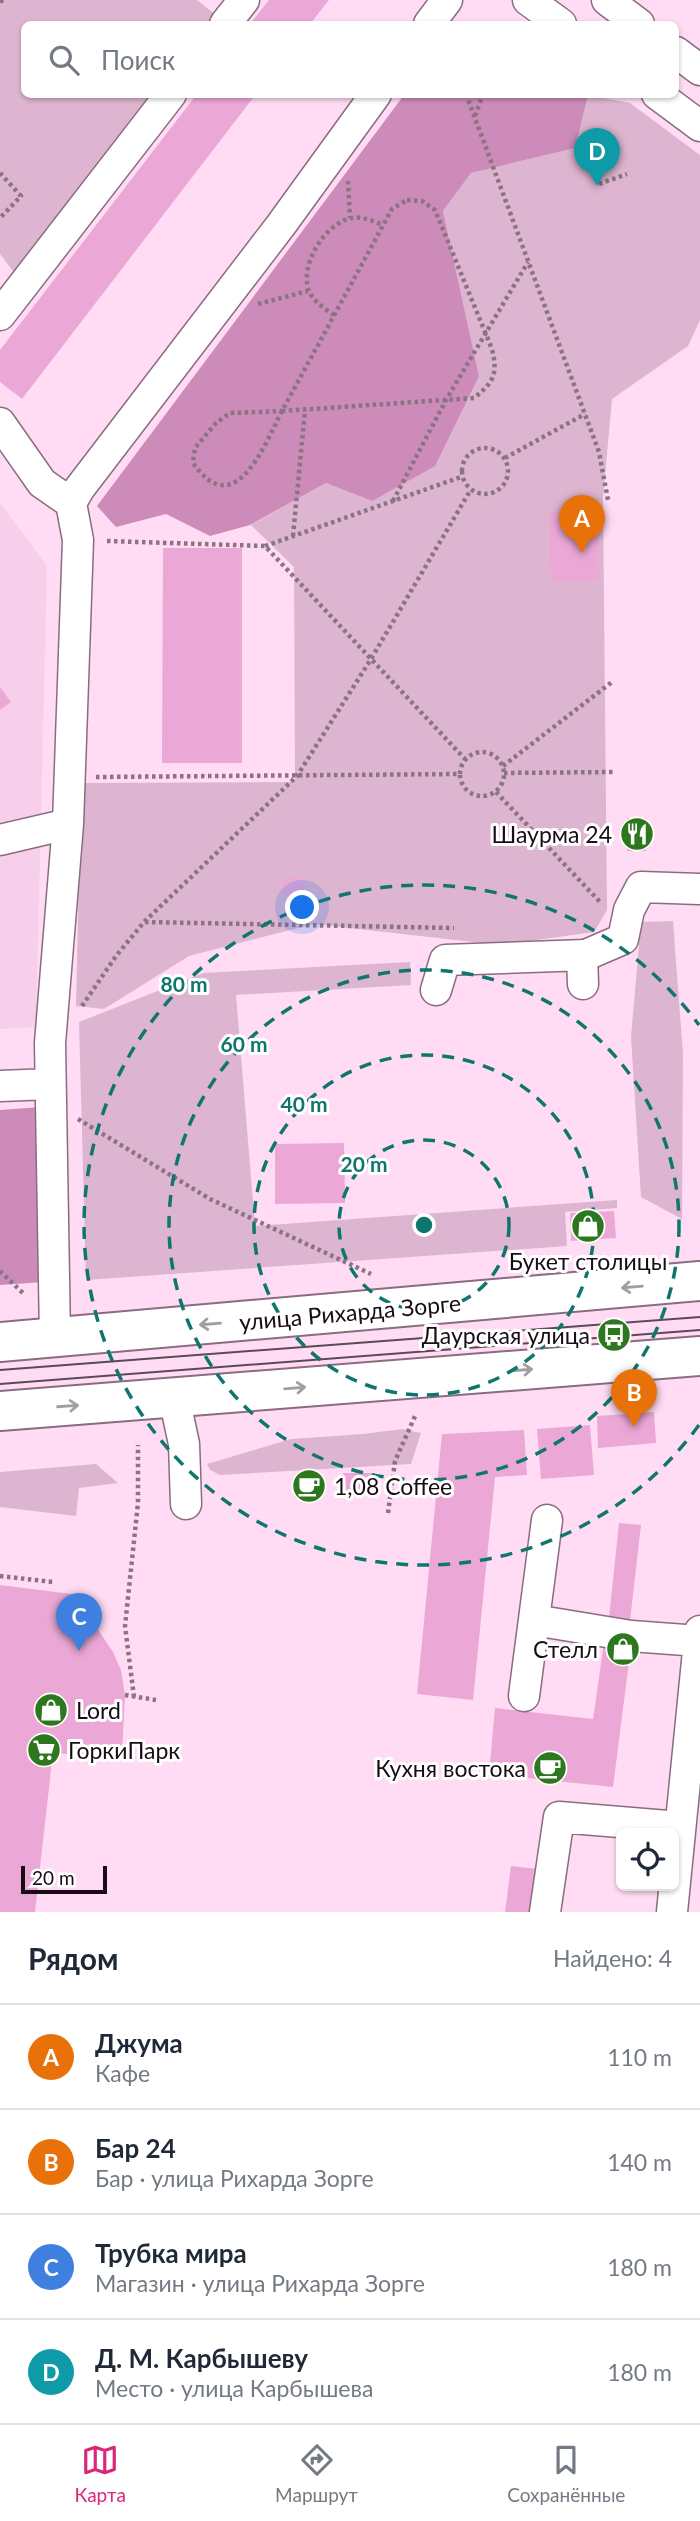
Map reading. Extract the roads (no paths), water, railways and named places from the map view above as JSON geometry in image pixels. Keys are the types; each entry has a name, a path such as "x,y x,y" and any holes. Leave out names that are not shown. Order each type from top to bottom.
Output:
{"main road":[{"name":"улица Рихарда Зорге","path":"0,1342 700,1281"},
{"path":"0,1411 700,1356"}],"street":[{"path":"227,21 244,0"},
{"path":"431,21 447,0"},
{"path":"528,0 557,21"},
{"path":"607,0 635,21"},
{"path":"4,299 168,98"},
{"path":"55,1338 50,1043 68,824 78,540 71,503 281,225 373,98"},
{"path":"662,98 700,126"},
{"path":"0,423 42,483 71,503"},
{"path":"0,840 68,824"},
{"path":"436,989 445,960 582,955 623,939 629,909 641,887 700,889"},
{"path":"582,955 583,984"},
{"path":"0,1086 50,1093"},
{"path":"174,1397 184,1444 186,1504"},
{"path":"524,1696 547,1520"},
{"path":"534,1620 631,1636 699,1636 693,1768 680,1827 672,1912"},
{"path":"545,1912 559,1817 680,1827"}],"tram line":[{"path":"0,1370 700,1317"},
{"path":"0,1384 700,1330"}],"place":[{"name":"Д. М. Карбышеву","path":"597,186"},
{"name":"Джума","path":"582,553"},
{"name":"Шаурма 24","path":"637,834"},
{"name":"Букет столицы","path":"588,1226"},
{"name":"Даурская улица","path":"614,1335"},
{"name":"Бар 24","path":"634,1427"},
{"name":"1,08 Coffee","path":"309,1486"},
{"name":"Стелл","path":"623,1649"},
{"name":"Трубка мира","path":"79,1651"},
{"name":"Lord","path":"51,1710"},
{"name":"ГоркиПарк","path":"44,1750"},
{"name":"Кухня востока","path":"550,1768"}]}
